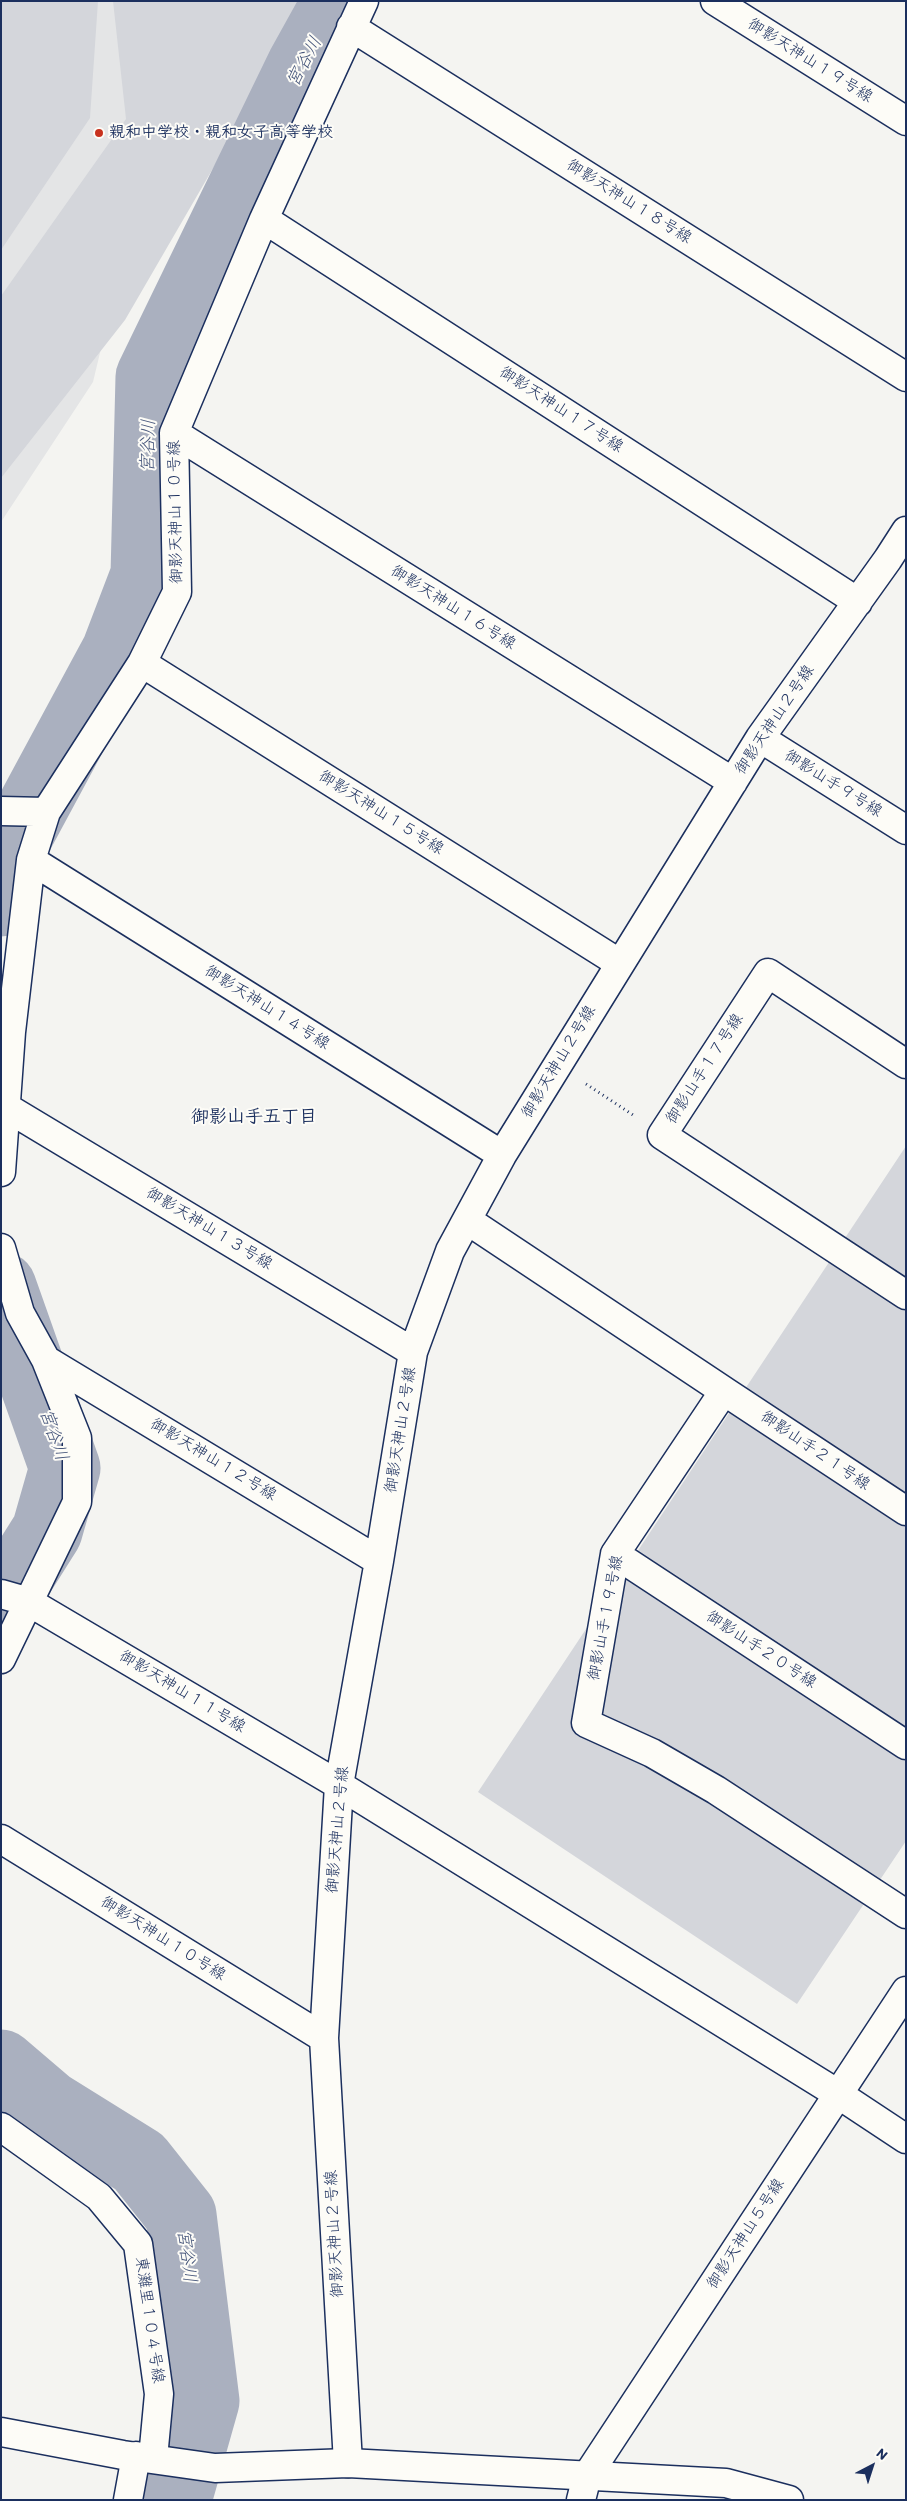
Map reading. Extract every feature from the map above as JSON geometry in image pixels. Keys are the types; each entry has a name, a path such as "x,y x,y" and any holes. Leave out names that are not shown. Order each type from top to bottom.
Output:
{"street":[{"name":"御影天神山１０号線","path":"1,1172 6,1032 31,860 44,813 142,663 177,592 174,433 264,219 364,1"},
{"name":"御影天神山１９号線","path":"715,1 906,121"},
{"name":"御影天神山１８号線","path":"351,27 906,377"},
{"name":"御影天神山１７号線","path":"264,219 858,602"},
{"name":"御影天神山１６号線","path":"174,433 733,782"},
{"name":"御影天神山２号線","path":"348,2463 324,2038 339,1785 379,1560 413,1352 450,1251 502,1156 619,963 760,738 858,602 897,565 906,531"},
{"name":"御影天神山１５号線","path":"142,663 619,963"},
{"name":"御影山手９号線","path":"760,738 906,830"},
{"path":"1,811 44,813"},
{"name":"御影天神山１４号線","path":"31,860 502,1156"},
{"name":"御影山手１７号線","path":"906,1064 768,973 662,1135 906,1295"},
{"name":"御影天神山１３号線","path":"4,1106 413,1352"},
{"path":"467,1220 724,1391"},
{"path":"1,1248 13,1312 46,1360 77,1438 77,1502 19,1599 1,1659"},
{"name":"御影天神山１２号線","path":"46,1360 379,1560"},
{"name":"御影山手２１号線","path":"724,1391 906,1512"},
{"name":"御影山手１９号線","path":"724,1391 616,1554 586,1723 652,1753 716,1790 906,1914"},
{"name":"御影山手２０号線","path":"616,1554 906,1745"},
{"name":"御影天神山１１号線","path":"19,1599 339,1785 838,2094 906,2139"},
{"name":"御影天神山１０号線","path":"1,1839 324,2038"},
{"name":"御影天神山５号線","path":"584,2488 906,1991"},
{"name":"東灘里１０４号線","path":"1,2127 99,2197 138,2244 159,2394 145,2457 128,2500"},
{"path":"1,2432 215,2468 348,2463 584,2488 726,2484 790,2500"}],"path":[{"path":"558,1065 662,1135"}],"shaded area":[{"name":"親和中学校・親和女子高等学校","path":"1,1 272,1 121,265 93,382 1,522"},
{"path":"1,1 98,1 90,118 1,250"},
{"name":"親和中学校・親和女子高等学校","path":"113,1 310,1 125,320 1,478 1,296 126,119"},
{"path":"906,1146 906,1841 797,2004 478,1792"}],"waterway":[{"name":"宮谷川","path":"1,901 6,857 117,651 146,575 151,377 302,66 338,1"},
{"name":"宮谷川","path":"1,1287 65,1468 47,1531 1,1604"},
{"name":"宮谷川","path":"1,2065 49,2106 139,2162 181,2215 204,2401 176,2500"}],"place":[{"name":"親和中学校・親和女子高等学校","path":"99,133"}],"district":[{"name":"御影山手五丁目","path":"254,1117"}]}
